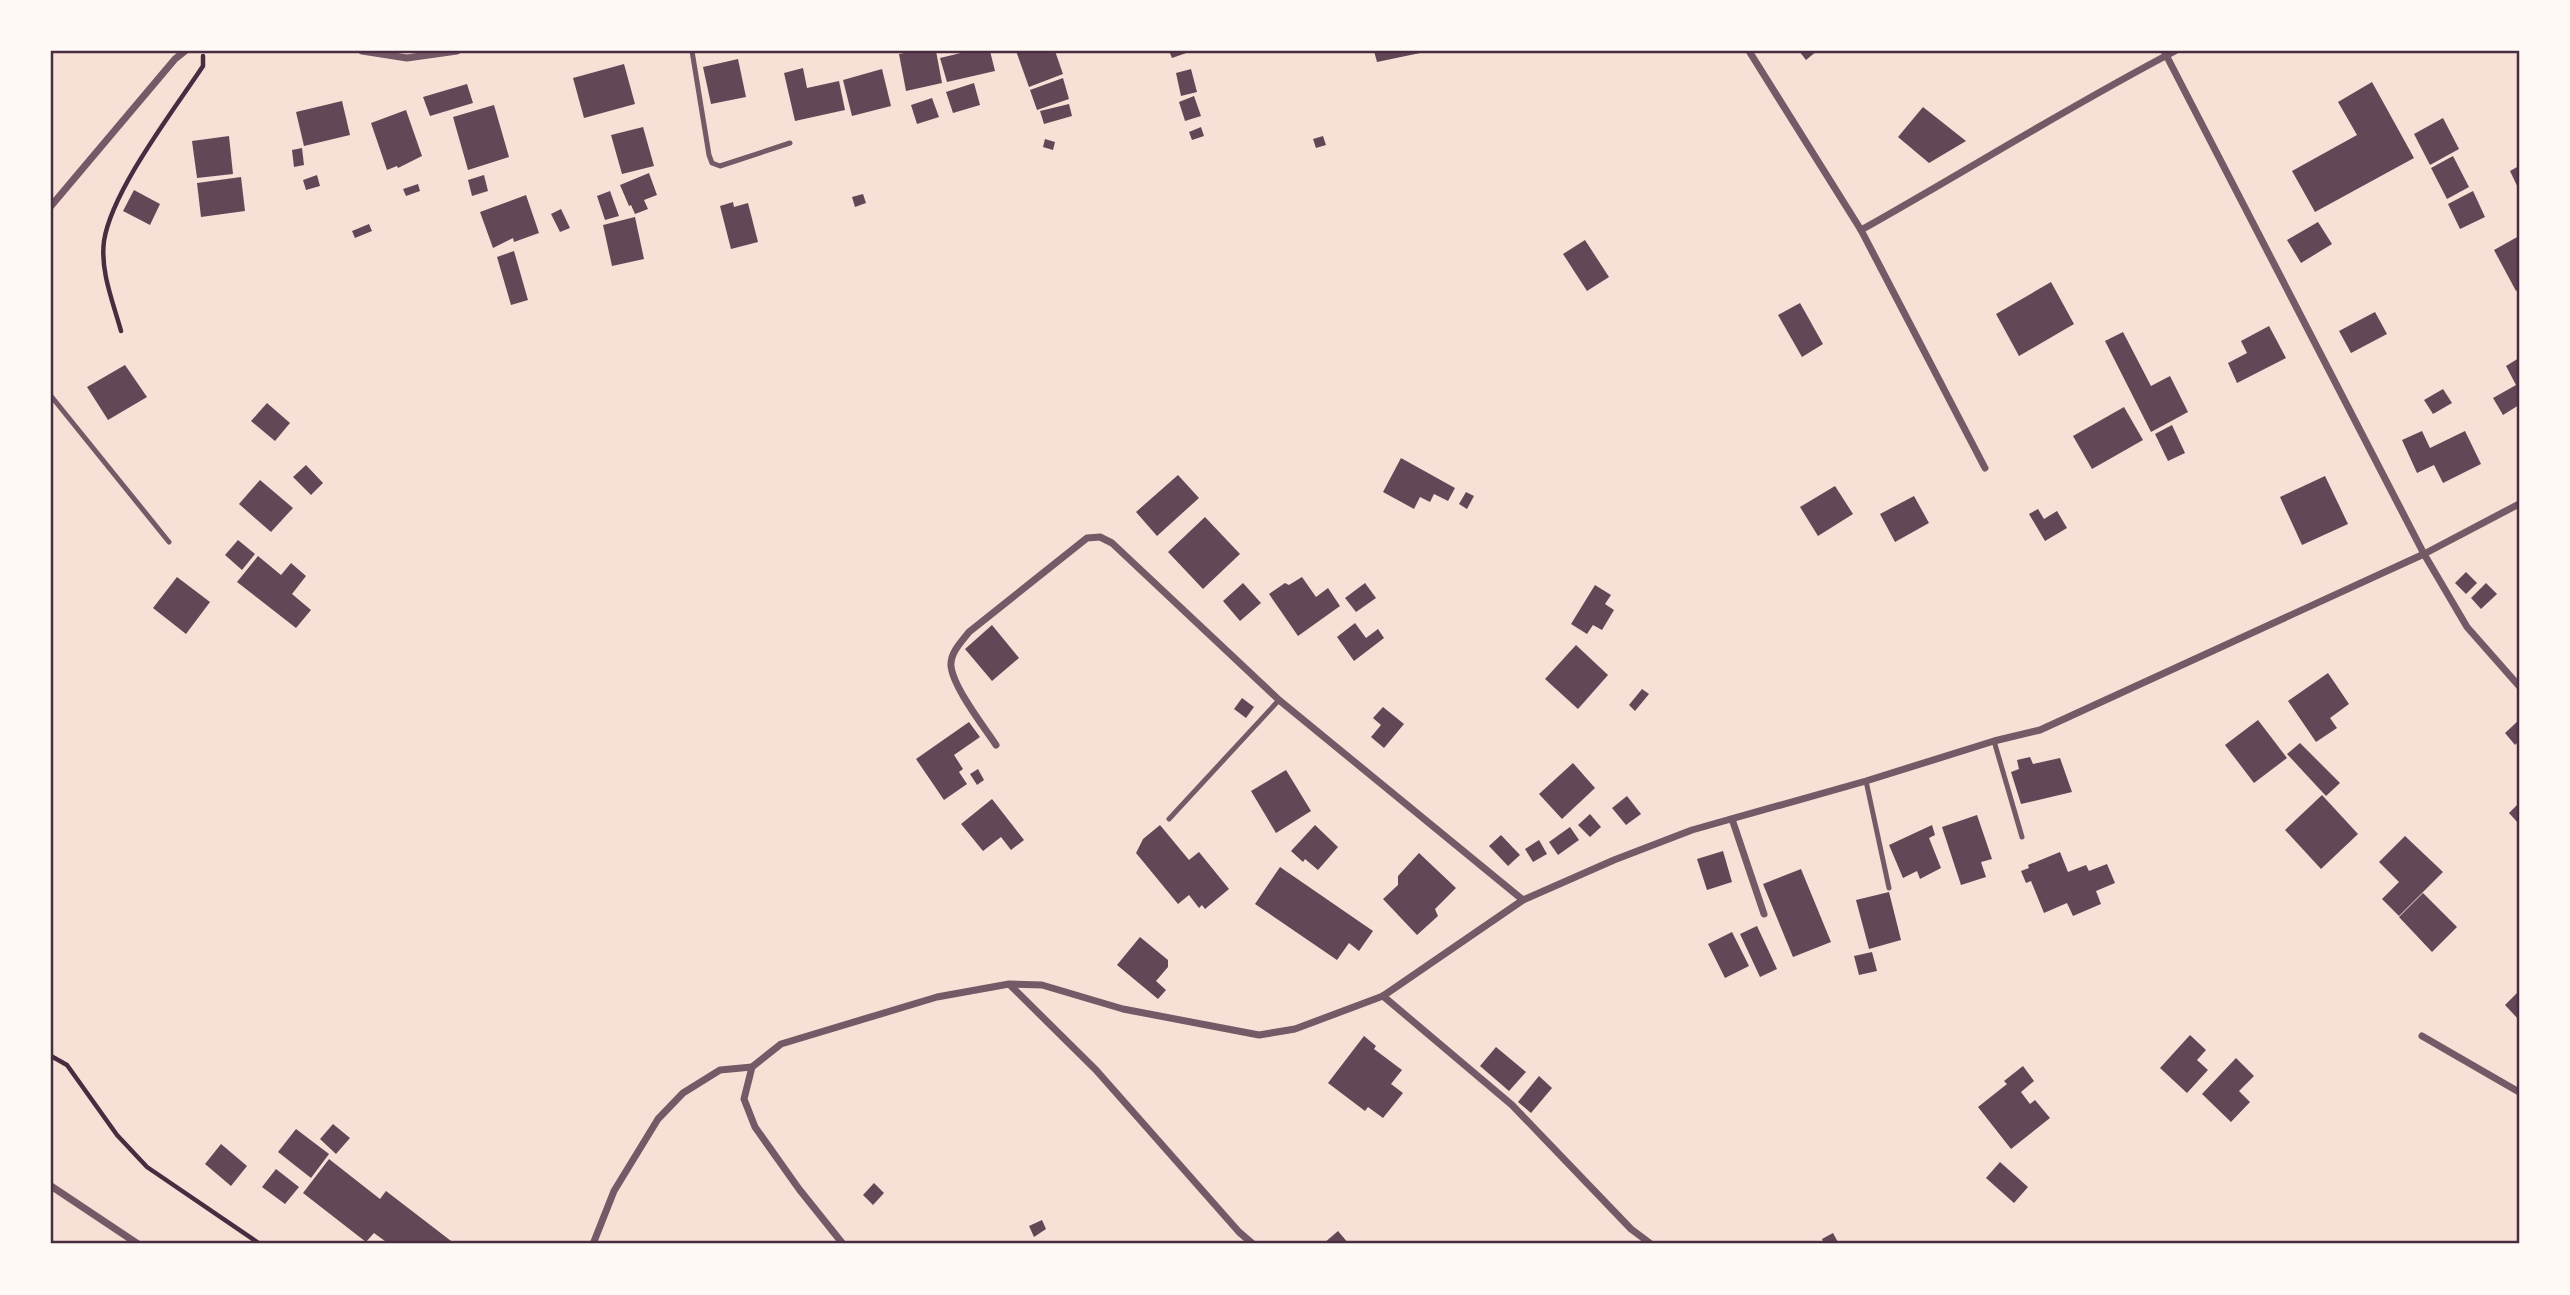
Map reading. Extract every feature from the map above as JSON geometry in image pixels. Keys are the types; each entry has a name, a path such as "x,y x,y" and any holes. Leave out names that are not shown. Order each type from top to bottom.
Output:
{"street":[{"path":"51,206 175,59 185,51"},
{"path":"362,51 407,58 457,51"},
{"path":"1749,51 1861,230 1985,468"},
{"path":"1861,230 1999,152 2064,110 2165,53 2175,51"},
{"path":"2165,53 2424,554 2467,627 2519,686"},
{"path":"593,1244 614,1191 658,1119 683,1093 720,1070 752,1067 780,1044 937,997 1009,985 1042,985 1123,1009 1259,1035 1294,1029 1383,996 1523,900 1614,860 1692,831 1994,741 2040,730 2424,554 2519,504"},
{"path":"996,745 961,691 951,667 954,652 969,632 1087,538 1100,537 1112,543 1279,700 1523,900"},
{"path":"1732,820 1764,914"},
{"path":"1009,985 1096,1070 1239,1232 1253,1244"},
{"path":"1383,996 1512,1105 1630,1228 1651,1244"},
{"path":"2422,1036 2519,1092"},
{"path":"752,1067 744,1099 755,1127 799,1189 843,1244"},
{"path":"51,1186 138,1244"}],"lane":[{"path":"692,51 712,163 720,166 790,143"},
{"path":"51,396 169,542"},
{"path":"1169,819 1279,700"},
{"path":"1994,741 2022,837"},
{"path":"1866,781 1889,888"}],"path":[{"path":"121,331 105,274 104,240 118,201 145,153 203,66 203,51"},
{"path":"51,1056 67,1065 117,1135 147,1167 260,1244"}],"building":[{"path":"936,51 942,83 906,91 899,54"},
{"path":"969,51 990,51 995,71 947,82 940,58"},
{"path":"1016,51 1055,51 1063,74 1029,87"},
{"path":"1169,51 1192,51 1172,58"},
{"path":"1374,51 1425,51 1425,52 1377,62"},
{"path":"1799,51 1817,51 1806,60"},
{"path":"738,59 746,97 711,104 703,67"},
{"path":"624,64 635,104 584,118 573,78"},
{"path":"803,68 807,88 839,81 845,110 795,121 784,73"},
{"path":"882,69 891,106 852,116 843,80"},
{"path":"1191,69 1197,92 1181,96 1176,73"},
{"path":"1063,78 1069,99 1037,110 1030,90"},
{"path":"2372,82 2414,158 2315,212 2292,171 2357,135 2338,102"},
{"path":"974,83 980,105 953,113 946,92"},
{"path":"467,84 473,103 430,116 423,97"},
{"path":"1194,96 1201,116 1185,121 1179,102"},
{"path":"932,98 939,117 917,124 911,105"},
{"path":"342,101 350,135 304,146 296,112"},
{"path":"1069,104 1072,116 1044,124 1040,111"},
{"path":"494,105 509,157 468,170 453,117"},
{"path":"1923,107 1966,141 1929,163 1898,137"},
{"path":"406,110 422,156 398,168 397,166 387,170 371,123"},
{"path":"2443,118 2459,149 2430,165 2414,134"},
{"path":"643,127 654,166 622,174 611,135"},
{"path":"1201,127 1204,136 1192,140 1189,132"},
{"path":"229,136 233,174 197,178 192,141"},
{"path":"1323,136 1326,145 1316,148 1313,139"},
{"path":"1045,139 1055,142 1053,150 1043,147"},
{"path":"302,148 304,165 294,167 292,150"},
{"path":"2453,156 2469,187 2447,199 2431,168"},
{"path":"2519,166 2519,190 2510,171"},
{"path":"649,173 657,195 644,200 648,209 635,214 620,185"},
{"path":"317,175 320,186 306,190 303,180"},
{"path":"484,175 488,191 472,196 468,180"},
{"path":"241,177 245,211 201,217 197,183"},
{"path":"418,184 420,191 406,196 403,189"},
{"path":"134,190 160,204 150,225 123,211"},
{"path":"610,191 619,216 605,220 597,196"},
{"path":"2473,191 2485,217 2460,229 2448,204"},
{"path":"863,194 866,203 855,207 852,197"},
{"path":"526,195 539,233 514,242 513,238 493,248 480,212"},
{"path":"733,202 734,207 748,203 758,242 731,249 720,206"},
{"path":"561,209 570,228 560,232 551,214"},
{"path":"635,217 644,259 612,266 603,225"},
{"path":"2318,222 2332,244 2301,263 2287,240"},
{"path":"369,224 372,231 355,238 352,231"},
{"path":"2519,236 2519,289 2516,291 2494,250"},
{"path":"1585,240 1609,277 1587,291 1563,254"},
{"path":"514,251 528,300 511,305 497,257"},
{"path":"2051,282 2074,324 2019,356 1996,314"},
{"path":"1800,303 1823,344 1802,357 1778,315"},
{"path":"2375,312 2387,334 2351,353 2339,331"},
{"path":"2269,326 2286,358 2237,383 2228,363 2247,353 2241,341"},
{"path":"2123,332 2151,386 2170,376 2188,412 2151,432 2105,341"},
{"path":"2519,358 2519,405 2503,415 2493,398 2516,385 2506,366"},
{"path":"125,365 147,397 108,420 87,387"},
{"path":"2443,389 2452,403 2433,414 2424,400"},
{"path":"267,403 290,423 275,441 251,421"},
{"path":"2124,407 2143,440 2092,469 2073,436"},
{"path":"2172,425 2185,453 2168,461 2155,434"},
{"path":"2422,431 2430,448 2465,431 2481,464 2443,483 2434,465 2417,473 2402,440"},
{"path":"1401,458 1455,488 1448,501 1434,494 1430,502 1420,497 1414,509 1383,492"},
{"path":"306,465 323,483 311,495 293,477"},
{"path":"1178,475 1199,498 1157,536 1136,512"},
{"path":"2325,476 2348,524 2302,545 2280,497"},
{"path":"260,480 293,508 271,532 239,504"},
{"path":"1835,486 1853,514 1818,536 1800,507"},
{"path":"1466,492 1474,496 1467,509 1459,504"},
{"path":"1914,496 1929,523 1895,542 1880,514"},
{"path":"2038,509 2044,519 2057,511 2067,528 2045,541 2029,514"},
{"path":"1205,517 1240,554 1203,589 1168,552"},
{"path":"238,540 255,554 242,570 225,555"},
{"path":"258,556 281,575 291,563 306,576 292,594 311,610 296,628 237,582"},
{"path":"2466,572 2477,583 2466,594 2455,583"},
{"path":"177,577 210,602 186,634 153,608"},
{"path":"1302,577 1316,597 1328,588 1340,606 1298,636 1269,594 1285,583 1289,585"},
{"path":"1243,583 1261,603 1240,621 1223,601"},
{"path":"1365,583 1376,598 1356,612 1345,598"},
{"path":"2486,583 2497,594 2481,609 2471,598"},
{"path":"1595,585 1611,595 1605,604 1614,610 1602,630 1593,625 1587,634 1571,624"},
{"path":"1355,623 1366,638 1378,629 1384,638 1354,661 1337,637"},
{"path":"992,625 1019,658 992,681 965,649"},
{"path":"1576,645 1608,675 1578,709 1545,679"},
{"path":"2328,673 2349,704 2330,718 2337,728 2316,742 2288,701"},
{"path":"1642,689 1649,694 1635,711 1629,705"},
{"path":"1242,698 1254,707 1246,718 1234,709"},
{"path":"1383,707 1404,724 1384,748 1371,737 1381,725 1373,718"},
{"path":"2258,720 2287,758 2254,783 2225,745"},
{"path":"2519,720 2519,741 2515,745 2505,733"},
{"path":"969,722 980,737 954,755 963,769 959,772 967,784 944,800 916,759"},
{"path":"2300,743 2340,783 2326,796 2287,754"},
{"path":"2030,757 2033,764 2060,758 2072,792 2021,804 2011,772 2019,769 2017,760"},
{"path":"1573,763 1595,788 1562,819 1539,794"},
{"path":"978,769 984,780 977,785 970,774"},
{"path":"1286,770 1311,811 1276,833 1251,791"},
{"path":"2322,795 2358,834 2321,869 2285,830"},
{"path":"1627,796 1641,814 1626,825 1612,808"},
{"path":"992,799 1024,840 1011,850 1001,837 983,851 961,824"},
{"path":"2519,803 2519,824 2509,813"},
{"path":"1590,814 1601,827 1590,837 1578,825"},
{"path":"1977,815 1992,859 1981,862 1986,877 1961,885 1942,827"},
{"path":"1160,825 1189,860 1199,852 1229,889 1205,909 1202,905 1199,908 1189,895 1178,904 1136,853 1143,839"},
{"path":"1315,825 1338,847 1318,870 1291,851"},
{"path":"1932,825 1935,835 1929,838 1941,868 1920,879 1917,871 1903,878 1889,845"},
{"path":"1570,827 1579,840 1558,855 1549,842"},
{"path":"1501,835 1520,855 1508,866 1489,846"},
{"path":"2405,836 2443,872 2399,916 2382,899 2399,882 2379,862"},
{"path":"1539,840 1547,854 1533,862 1525,849"},
{"path":"1723,851 1732,882 1707,890 1697,859"},
{"path":"2060,852 2068,872 2086,865 2089,871 2107,864 2115,883 2096,891 2101,904 2073,916 2067,903 2044,913 2031,881 2026,883 2021,871 2029,868 2028,865"},
{"path":"1419,853 1456,888 1435,909 1438,916 1417,935 1383,899 1398,885 1398,876"},
{"path":"1280,867 1373,931 1359,951 1349,943 1337,960 1255,904"},
{"path":"1801,869 1831,942 1793,957 1763,884"},
{"path":"1889,892 1901,940 1869,949 1856,900"},
{"path":"2423,893 2457,927 2432,952 2399,917"},
{"path":"1757,926 1777,969 1760,977 1740,934"},
{"path":"1732,932 1749,966 1725,978 1708,944"},
{"path":"1140,937 1168,960 1168,967 1156,981 1166,990 1158,999 1117,965"},
{"path":"1872,952 1877,971 1859,975 1854,956"},
{"path":"2519,991 2519,1020 2505,1005"},
{"path":"2190,1035 2206,1050 2197,1060 2208,1070 2187,1093 2160,1068"},
{"path":"1364,1036 1376,1046 1374,1049 1402,1070 1391,1084 1403,1093 1383,1118 1368,1107 1365,1111 1328,1083"},
{"path":"1496,1047 1526,1072 1509,1091 1480,1066"},
{"path":"2236,1058 2254,1076 2239,1091 2250,1102 2231,1122 2202,1094"},
{"path":"2023,1066 2034,1081 2021,1092 2030,1104 2035,1100 2050,1118 2011,1149 1978,1107 2007,1084 2004,1081"},
{"path":"1539,1076 1552,1088 1531,1113 1518,1102"},
{"path":"333,1124 350,1138 336,1154 320,1139"},
{"path":"296,1129 329,1154 311,1178 278,1152"},
{"path":"221,1144 247,1166 231,1186 205,1164"},
{"path":"329,1159 380,1199 386,1191 455,1244 389,1244 374,1233 366,1242 303,1193"},
{"path":"2000,1162 2028,1187 2014,1203 1986,1178"},
{"path":"276,1169 299,1187 285,1204 262,1187"},
{"path":"874,1183 884,1193 873,1205 863,1195"},
{"path":"1042,1220 1046,1229 1034,1237 1029,1226"},
{"path":"1338,1231 1349,1244 1323,1244"},
{"path":"1833,1233 1839,1244 1824,1244 1822,1239"}]}
